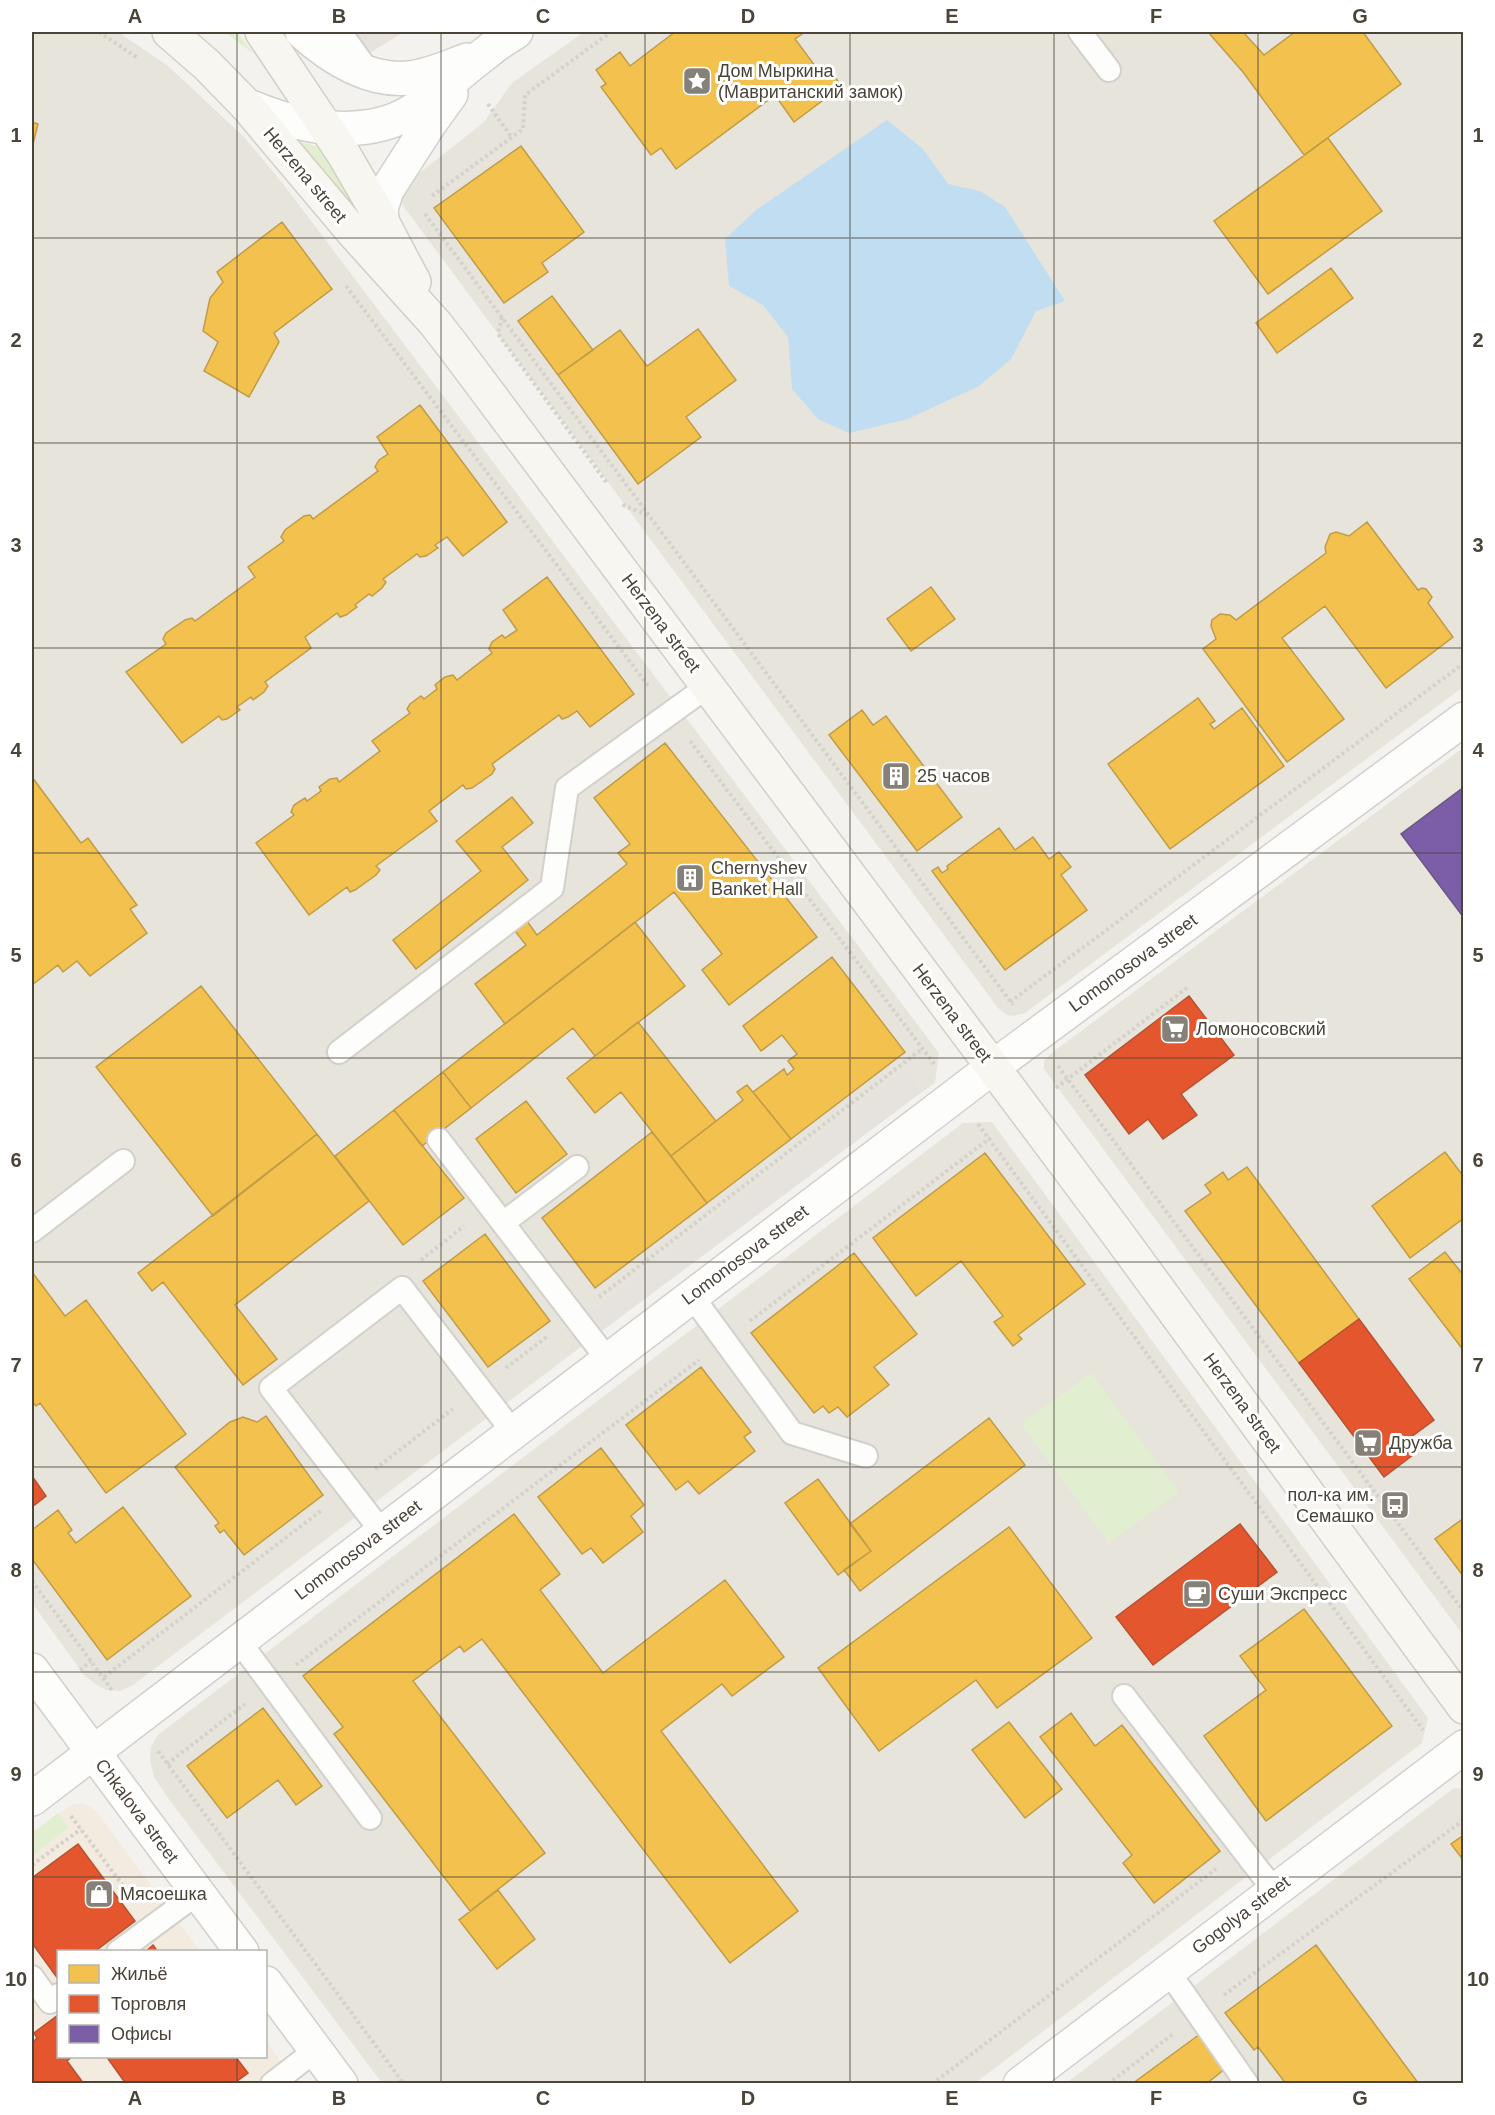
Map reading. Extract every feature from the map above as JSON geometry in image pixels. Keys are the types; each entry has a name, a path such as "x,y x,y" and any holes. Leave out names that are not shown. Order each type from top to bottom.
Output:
{"main road":[{"name":"Herzena street","path":"169,32 207,65 246,105 352,231 435,323 993,1067 1464,1707"},
{"name":"Herzena street","path":"262,32 343,153 382,221 435,323"}],"street":[{"path":"302,32 340,61 384,77 410,78 445,69 485,53"},
{"path":"246,105 265,113 326,128 379,125 399,118 440,92 485,53 516,32"},
{"path":"382,221 383,201 405,160 447,99 485,53"},
{"name":"Lomonosova street","path":"40,1793 956,1094 1464,719"},
{"name":"Chkalova street","path":"32,1670 241,1950"},
{"name":"Gogolya street","path":"1020,2084 1464,1747"},
{"path":"267,1984 341,2084"}],"lane":[{"path":"340,32 369,73"},
{"path":"1080,32 1109,70"},
{"path":"339,1052 552,888 567,788 708,686"},
{"path":"439,1140 608,1360"},
{"path":"32,1231 123,1161"},
{"path":"496,1214 577,1167"},
{"path":"382,1532 271,1388 402,1288 513,1432"},
{"path":"692,1296 792,1432 866,1456"},
{"path":"239,1641 370,1818"},
{"path":"1124,1696 1274,1890"},
{"path":"121,1950 198,1893"},
{"path":"1168,1971 1247,2084"},
{"path":"32,1977 50,2002 57,1996"},
{"path":"272,2084 316,2050"}],"path":[{"path":"99,32 144,62"},
{"path":"523,129 525,94 611,32"},
{"path":"418,205 1464,1612"},
{"path":"340,277 956,1094 1413,1717"},
{"path":"502,317 498,334 611,487"},
{"path":"618,497 625,506 649,515"},
{"path":"1010,1002 1464,663"},
{"path":"167,1764 1188,987"},
{"path":"104,1677 922,1049"},
{"path":"402,1288 418,1262 496,1214"},
{"path":"32,1581 404,2084"},
{"path":"40,1793 81,1829 153,1926"},
{"path":"1108,2084 1198,2014 1464,1821"},
{"path":"32,1865 81,1829"},
{"path":"932,2084 1243,1849"}],"shaded area":[{"path":"32,32 118,32 168,66 244,137 284,185 939,1053 935,1083 922,1092 906,1071 588,1313 602,1331 133,1685 120,1691 106,1690 84,1675 32,1603"},
{"path":"352,32 404,32 368,54"},
{"path":"584,32 1463,32 1463,687 1025,1013 1007,1015 998,1008 404,207 401,199 412,179 484,122 512,83"},
{"path":"1463,748 1463,1635 1044,1069 1044,1061 1054,1051"},
{"path":"906,1070 922,1092 602,1331 588,1313"},
{"path":"992,1122 1428,1718 1422,1743 974,2084 382,2083 154,1777 150,1760 151,1747 158,1735 963,1123"},
{"path":"1454,1788 1463,1789 1463,2083 1065,2084"},
{"path":"80,1803 97,1812 199,1950 57,1950 57,2058 267,2058 267,2042 297,2083 32,2084 32,1833 71,1805"}],"green space":[{"path":"224,32 237,32 253,53"},
{"path":"298,141 329,150 341,183 361,222 358,224"},
{"path":"1091,1373 1179,1492 1109,1543 1021,1424"},
{"path":"58,1813 68,1828 32,1856 32,1833"}],"water":[{"path":"887,120 923,149 948,184 980,191 1005,207 1065,301 1036,311 1011,359 979,386 908,419 849,433 818,419 792,389 788,337 763,305 729,286 725,239 756,210"}],"building: Жильё":[{"path":"675,32 805,32 795,39 818,70 825,65 842,86 794,122 775,95 676,169 661,148 651,155 601,87 606,84 596,70 620,52 630,66"},
{"path":"1208,32 1243,32 1264,55 1295,32 1363,32 1401,84 1304,155 1243,72"},
{"path":"32,122 38,124 32,148"},
{"path":"1328,138 1382,211 1268,294 1214,221"},
{"path":"521,146 584,232 542,263 548,272 504,303 434,208"},
{"path":"282,222 332,289 274,333 279,342 249,397 204,371 218,342 203,331 210,298 223,282 217,272"},
{"path":"1331,268 1353,298 1277,353 1256,323"},
{"path":"552,296 593,350 558,375 518,321"},
{"path":"698,329 736,380 686,417 701,437 638,484 558,375 620,330 647,366"},
{"path":"420,405 507,522 463,556 447,537 435,545 438,548 426,556 420,557 417,554 383,579 386,582 372,596 369,594 346,615 340,617 337,613 305,637 311,648 265,682 268,686 264,692 253,700 251,697 237,707 240,710 227,719 222,720 219,716 182,743 126,672 166,644 163,639 166,633 185,620 192,618 195,621 255,577 248,567 284,541 281,537 285,530 304,516 310,515 313,519 378,471 375,467 379,460 388,454 377,437"},
{"path":"1367,522 1418,590 1426,589 1432,597 1428,603 1453,637 1386,688 1325,606 1282,638 1344,719 1287,762 1203,649 1216,639 1211,626 1212,620 1220,614 1230,615 1236,620 1326,553 1325,547 1330,534 1336,532 1349,536"},
{"path":"547,577 634,694 590,727 577,711 562,719 559,715 492,764 495,769 492,774 472,788 466,789 463,785 429,811 437,821 376,866 380,870 376,875 355,890 350,892 347,887 309,915 256,843 294,815 291,812 294,805 305,798 307,801 321,791 319,787 330,779 337,778 339,782 380,751 372,741 410,713 407,709 410,704 421,696 424,699 437,689 435,685 445,677 453,675 457,680 492,653 489,649 492,642 502,635 505,638 517,630 503,610"},
{"path":"931,587 955,619 911,651 887,619"},
{"path":"1198,698 1215,721 1210,724 1214,729 1242,708 1284,766 1170,849 1108,764"},
{"name":"25 часов","path":"862,710 873,725 886,716 962,817 917,851 829,735"},
{"name":"Chernyshev Banket Hall","path":"665,743 817,937 729,1005 702,970 722,954 674,892 505,1024 475,984 526,945 515,931 527,921 537,935 627,864 618,853 630,844 594,798"},
{"path":"32,777 81,843 88,838 137,905 130,909 147,933 90,976 77,961 63,972 58,965 32,985"},
{"path":"512,797 533,823 502,847 528,880 416,969 393,940 481,871 456,841"},
{"path":"999,828 1015,850 1033,837 1049,859 1059,852 1071,867 1061,875 1087,910 1005,970 932,871 938,867 942,873 948,869 947,866"},
{"path":"635,922 685,986 595,1056 573,1028 471,1108 443,1072"},
{"path":"832,957 905,1052 791,1139 753,1092 784,1069 787,1075 794,1069 788,1061 797,1054 782,1035 761,1051 743,1026"},
{"path":"201,986 317,1134 213,1216 96,1067"},
{"path":"638,1022 716,1121 671,1156 621,1092 595,1113 567,1078"},
{"path":"443,1072 471,1108 422,1146 394,1110"},
{"path":"747,1085 791,1139 707,1203 671,1156 743,1100 737,1092"},
{"path":"526,1101 567,1154 516,1193 476,1139"},
{"path":"394,1110 464,1198 403,1245 335,1156"},
{"path":"652,1132 707,1203 595,1288 542,1218"},
{"path":"317,1134 369,1201 235,1305 277,1359 243,1385 163,1282 152,1291 138,1273"},
{"path":"1445,1152 1464,1177 1464,1218 1410,1258 1372,1206"},
{"path":"985,1153 1085,1284 1018,1335 1022,1339 1013,1346 994,1322 1003,1316 961,1261 916,1296 873,1238"},
{"path":"1247,1167 1359,1319 1299,1363 1185,1211 1211,1193 1205,1185 1223,1172 1228,1180"},
{"path":"485,1234 550,1321 488,1367 423,1281"},
{"path":"1445,1252 1464,1276 1464,1351 1409,1279"},
{"path":"854,1253 917,1334 874,1367 889,1385 847,1417 838,1407 829,1413 823,1406 814,1413 751,1333"},
{"path":"32,1272 65,1316 86,1300 186,1434 106,1493 40,1403 36,1406 32,1401"},
{"path":"701,1367 751,1432 744,1437 755,1451 699,1494 688,1481 676,1490 626,1425"},
{"path":"266,1416 323,1495 244,1555 224,1530 220,1533 215,1526 219,1523 175,1467 230,1422 243,1417 257,1422"},
{"path":"989,1418 1025,1465 860,1591 844,1570 871,1551 850,1524"},
{"path":"601,1448 644,1505 631,1516 643,1532 603,1563 591,1548 582,1554 538,1497"},
{"path":"818,1479 871,1551 838,1575 785,1503"},
{"path":"123,1507 191,1596 107,1660 32,1559 32,1530 58,1510 72,1530 68,1533 76,1543"},
{"path":"514,1514 560,1574 540,1590 603,1673 725,1580 784,1657 732,1696 722,1684 661,1731 798,1911 730,1963 482,1639 464,1652 460,1646 413,1681 545,1853 470,1911 334,1734 343,1727 303,1676"},
{"path":"1464,1518 1464,1577 1435,1539"},
{"path":"1009,1527 1092,1638 997,1708 976,1680 879,1751 818,1668"},
{"path":"1304,1609 1392,1726 1266,1821 1204,1736 1266,1690 1240,1656"},
{"path":"263,1708 322,1786 296,1805 278,1780 227,1818 187,1766"},
{"path":"1071,1713 1095,1746 1122,1725 1220,1851 1154,1903 1123,1863 1132,1855 1040,1737"},
{"path":"1009,1722 1062,1789 1025,1818 972,1750"},
{"path":"1464,1835 1464,1861 1451,1844"},
{"path":"498,1890 535,1939 497,1969 459,1920"},
{"path":"1316,1945 1419,2084 1286,2084 1258,2047 1254,2050 1225,2013"},
{"path":"1200,2034 1226,2068 1206,2084 1132,2084"}],"building: Торговля":[{"path":"1189,996 1234,1055 1181,1094 1197,1115 1163,1139 1148,1119 1129,1134 1085,1075"},
{"path":"1359,1319 1434,1420 1403,1443 1413,1455 1384,1477 1299,1363"},
{"path":"32,1476 46,1496 32,1507"},
{"name":"Суши Экспресс","path":"1240,1524 1277,1572 1153,1665 1116,1617"},
{"path":"78,1844 135,1921 97,1950 57,1950 57,1978 32,1943 32,1878"},
{"path":"153,1945 157,1950 147,1950"},
{"path":"57,2016 57,2058 71,2058 67,2061 84,2084 32,2084 32,2043 37,2038 34,2033"},
{"path":"107,2058 237,2058 248,2073 233,2084 126,2084"}],"building: Офисы":[{"path":"1464,787 1464,918 1401,834"}],"place":[{"name":"Дом Мыркина (Мавританский замок)","path":"697,81"},
{"name":"25 часов","path":"896,776"},
{"name":"Chernyshev Banket Hall","path":"690,878"},
{"name":"Ломоносовский","path":"1175,1029"},
{"name":"Дружба","path":"1368,1443"},
{"name":"пол-ка им. Семашко","path":"1395,1505"},
{"name":"Суши Экспресс","path":"1197,1594"},
{"name":"Мясоешка","path":"99,1894"}]}
